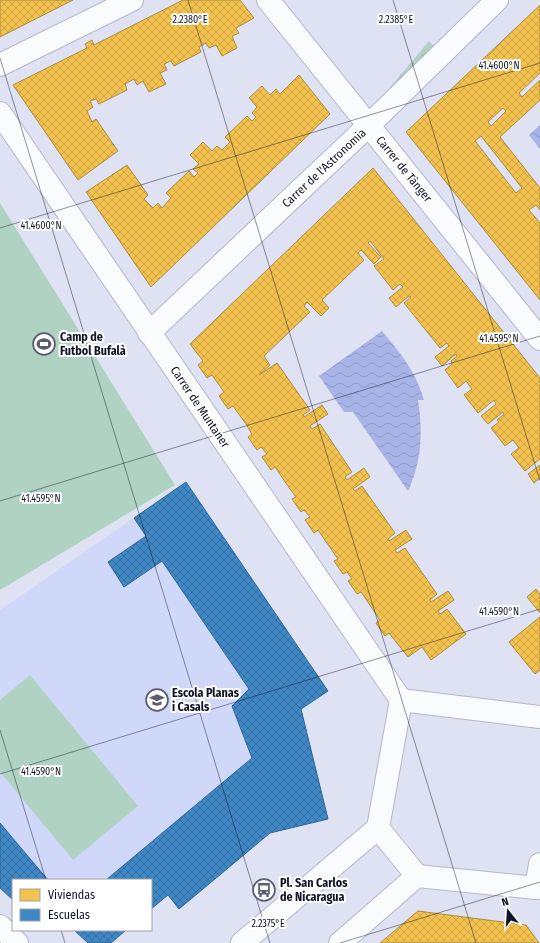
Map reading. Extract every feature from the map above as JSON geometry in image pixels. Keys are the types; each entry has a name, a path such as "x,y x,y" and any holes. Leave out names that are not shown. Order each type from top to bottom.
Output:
{"street":[{"path":"0,65 132,0"},
{"name":"Carrer de Tànger","path":"268,0 540,339"},
{"name":"Carrer de l'Astronomia","path":"149,333 369,125 497,0"},
{"name":"Carrer de Muntaner","path":"0,113 149,333 402,700"},
{"path":"242,943 378,828 402,700 540,717"},
{"path":"378,828 417,876 538,891 540,864"},
{"path":"340,943 417,876"},
{"path":"0,926 17,943"}],"shaded area":[{"name":"Escola Planas i Casals","path":"186,482 328,691 301,709 328,819 270,833 179,909 168,895 152,908 152,879 12,879 12,899 0,888 0,610"}],"green space":[{"path":"429,41 446,58 395,114 387,91"},
{"name":"Camp de Futbol Bufalà","path":"0,203 175,485 0,590"},
{"path":"30,675 138,806 73,860 0,772 0,700"}],"water":[{"path":"540,125 540,149 529,135"},
{"path":"382,331 412,371 424,400 418,400 421,424 419,457 413,480 408,491 353,412 344,412 319,376"}],"building: Viviendas":[{"path":"0,0 73,0 0,37"},
{"path":"183,0 240,0 254,18 236,28 239,33 232,36 237,48 222,56 216,45 209,48 206,43 199,47 201,52 174,66 171,61 164,64 167,70 160,73 166,84 149,92 143,81 137,85 134,79 125,84 127,90 99,104 96,99 90,101 93,107 87,111 92,122 96,119 118,151 78,180 13,85 87,48 85,44 92,40 94,45"},
{"path":"540,5 540,73 519,93 522,97 540,80 540,100 500,137 540,188 540,210 536,205 529,210 540,223 540,300 406,132","holes":["503,108 506,111 491,126 488,122","481,136 522,188 516,193 475,141"]},
{"path":"299,75 330,114 151,287 86,192 127,165 148,195 144,199 153,208 158,203 162,208 171,198 166,193 189,171 194,177 198,173 193,169 199,164 190,155 203,142 212,151 217,146 222,150 230,142 225,137 247,116 252,121 256,117 252,113 257,107 249,98 262,86 270,95 276,89 280,94"},
{"path":"373,168 540,378 540,459 525,471 511,454 519,448 513,440 505,446 491,428 499,422 497,420 504,414 503,412 488,424 481,416 496,404 494,400 478,413 464,395 472,389 466,381 458,388 445,370 452,364 451,361 457,356 456,354 442,366 435,357 449,346 447,343 440,348 404,303 411,297 409,296 396,307 389,298 403,287 400,284 393,290 374,266 384,259 370,241 368,243 381,257 374,264 361,250 358,253 364,260 322,300 329,308 321,316 307,302 304,306 310,312 264,356 270,365 259,375 277,363 310,410 303,415 304,417 322,405 328,414 310,426 312,429 320,424 352,472 345,477 347,480 364,468 370,477 353,489 355,491 362,486 395,533 388,539 389,541 406,530 412,539 395,550 397,553 405,548 437,594 430,600 431,602 448,591 454,600 438,611 440,614 447,609 466,634 431,660 422,647 408,657 389,633 385,636 376,623 380,620 361,592 357,594 348,581 352,579 347,572 343,574 334,561 338,559 318,530 314,533 305,520 310,517 304,510 301,512 292,499 296,497 275,467 271,470 262,457 267,454 261,447 257,450 248,437 252,434 246,424 233,406 228,409 219,396 224,392 212,375 207,378 198,365 203,361 190,344"},
{"path":"540,465 540,478 534,483 528,474"},
{"path":"536,589 540,594 540,613 527,597"},
{"path":"540,617 540,670 535,674 509,642"},
{"path":"418,911 526,925 539,943 380,943"}],"building: Escuelas":[{"path":"186,482 328,691 301,709 328,819 270,833 179,909 168,895 152,908 152,879 107,879 252,758 232,706 249,689 162,561 124,587 108,562 146,536 134,518"},
{"path":"0,823 47,879 12,879 12,899 0,888"},
{"path":"75,931 125,931 111,943 88,943"}],"place":[{"name":"Camp de Futbol Bufalà","path":"44,344"},
{"name":"Escola Planas i Casals","path":"157,700"},
{"name":"Pl. San Carlos de Nicaragua","path":"264,890"}]}
